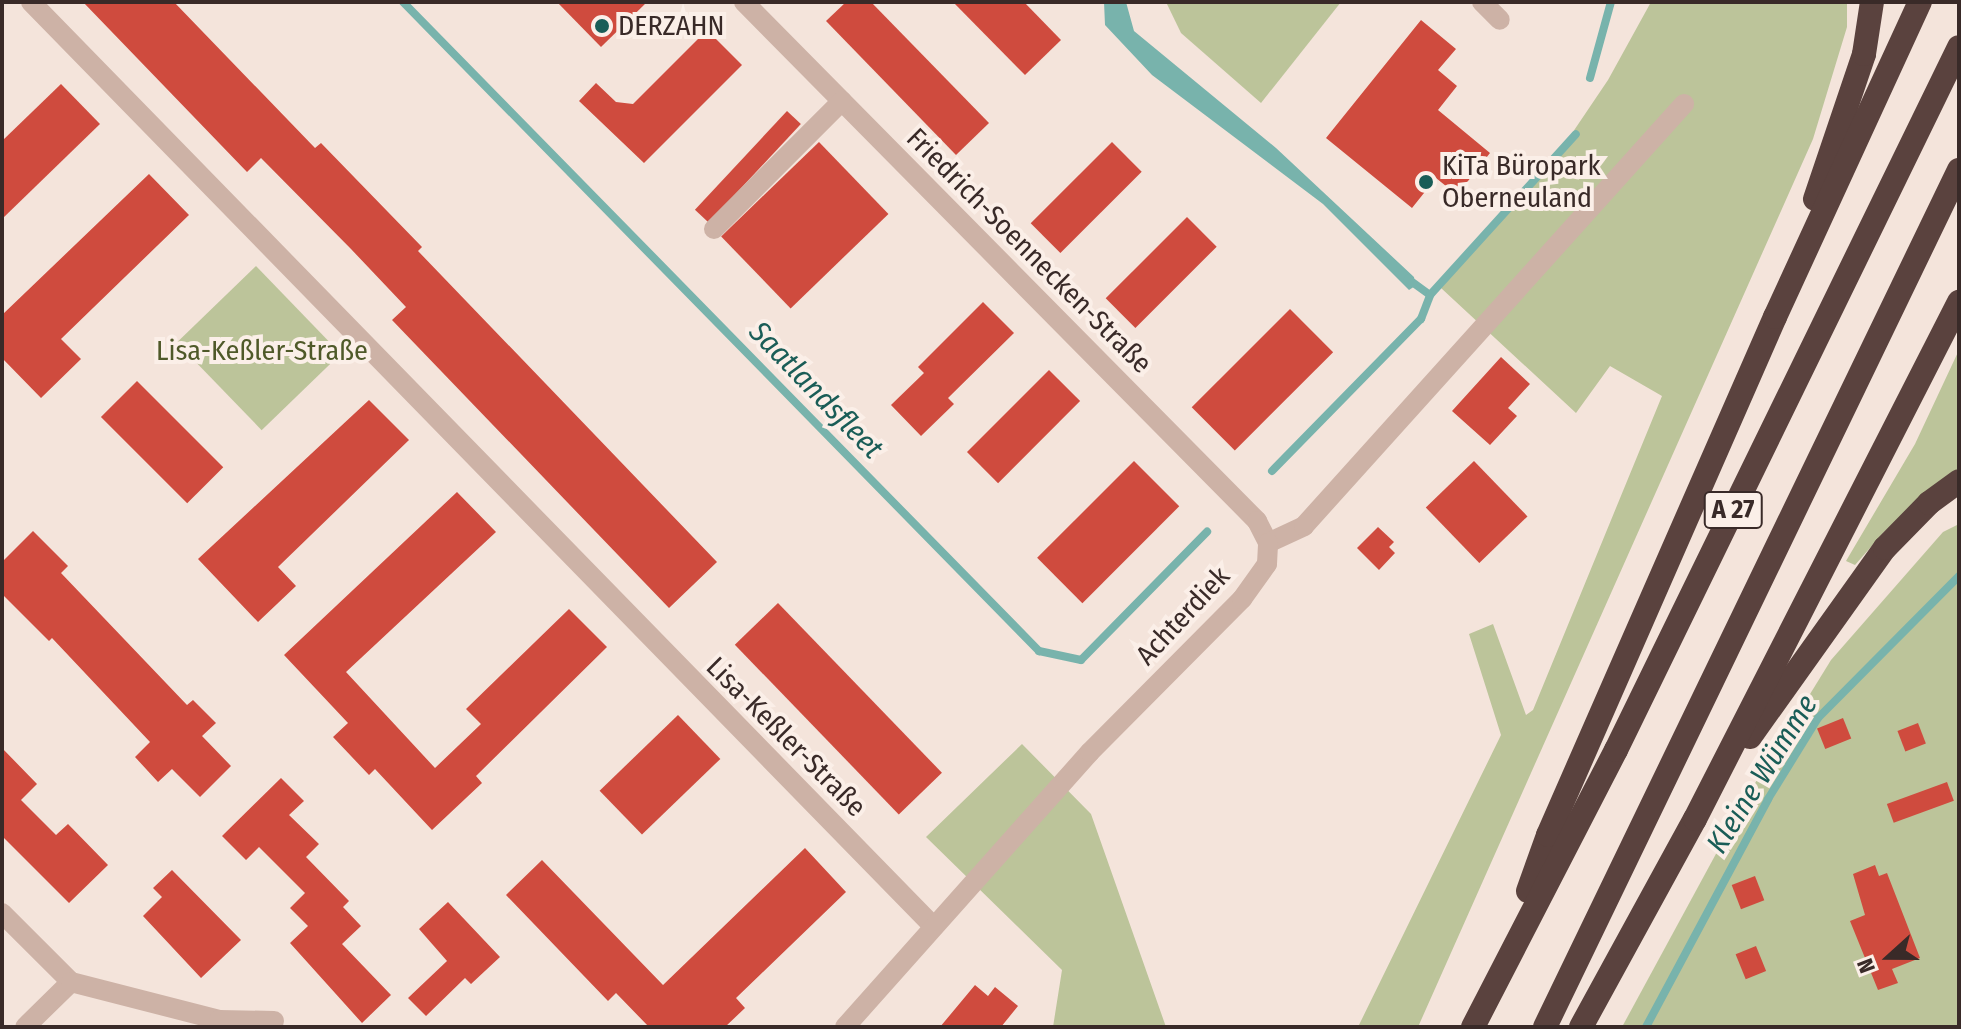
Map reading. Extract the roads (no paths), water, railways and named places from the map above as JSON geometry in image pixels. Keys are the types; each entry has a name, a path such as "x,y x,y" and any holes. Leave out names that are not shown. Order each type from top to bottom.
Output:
{"highway":[{"path":"1775,317 1864,54 1872,2"},
{"path":"1501,969 1548,835 1775,317 1920,2"},
{"name":"A 27","path":"1473,1027 1616,750 1959,47"},
{"name":"A 27","path":"1545,1027 1959,170"},
{"path":"1581,1027 1695,819 1959,302"},
{"path":"1695,819 1843,601 1906,524 1959,481"}],"street":[{"name":"Lisa-Keßler-Straße","path":"31,2 933,926"},
{"path":"1482,2 1500,20"},
{"name":"Friedrich-Soennecken-Straße","path":"758,7 842,101 1257,521 1268,543"},
{"path":"714,229 842,101"},
{"path":"1268,543 1304,526 1684,104"},
{"name":"Achterdiek","path":"845,1027 1090,752 1242,599 1267,564 1268,543"},
{"path":"2,913 71,982 219,1020 274,1021"},
{"path":"25,1027 71,982"}],"water":[{"path":"1104,2 1126,2 1134,31 1276,148 1414,277 1415,286 1409,290 1323,204 1152,75 1105,25"}],"waterway":[{"name":"Saatlandsfleet","path":"403,2 1039,651 1081,660 1207,532"},
{"name":"Saatlandsfleet","path":"1590,78 1611,2"},
{"name":"Saatlandsfleet","path":"1272,471 1421,319 1430,295 1576,134"},
{"name":"Saatlandsfleet","path":"1408,279 1430,295"},
{"name":"Kleine Wümme","path":"1646,1027 1768,799 1818,718 1959,576"}],"place":[{"name":"DERZAHN","path":"602,26"},
{"name":"KiTa Büropark Oberneuland","path":"1426,182"}]}
